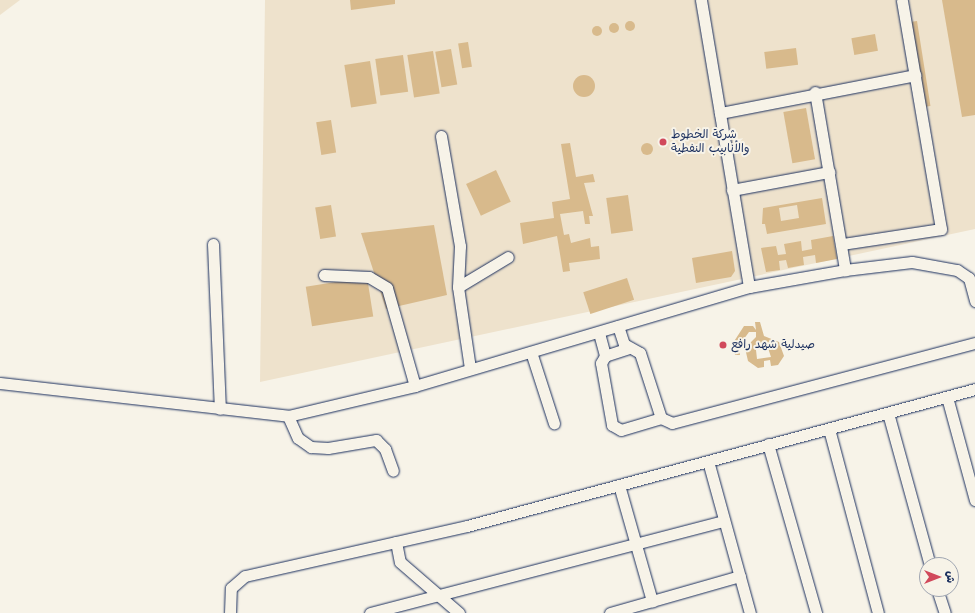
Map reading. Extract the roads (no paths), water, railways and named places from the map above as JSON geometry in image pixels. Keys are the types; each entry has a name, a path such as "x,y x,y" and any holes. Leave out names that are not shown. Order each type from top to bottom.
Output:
{"street":[{"path":"701,0 749,287"},
{"path":"842,244 941,229 902,0"},
{"path":"720,113 815,92 915,75"},
{"path":"815,92 842,244 845,270"},
{"path":"441,136 460,246 458,287 470,368"},
{"path":"732,190 829,172"},
{"path":"213,244 220,409"},
{"path":"458,287 508,257"},
{"path":"0,383 288,416 415,386 470,368 599,333 749,287 845,270 912,262 957,270 969,278 975,301"},
{"path":"324,275 369,276 387,288 415,386"},
{"path":"618,326 628,348"},
{"path":"599,333 606,356 600,372 612,424 621,430 661,418 672,423 975,343"},
{"path":"606,356 628,348 640,352 661,418"},
{"path":"530,352 554,423"},
{"path":"230,613 231,588 245,576 396,542 619,485 975,389"},
{"path":"947,397 975,500"},
{"path":"888,413 928,557"},
{"path":"288,416 298,438 311,447 328,448 376,440 385,449 393,471"},
{"path":"829,429 878,613"},
{"path":"768,444 816,613"},
{"path":"708,461 723,521 750,613"},
{"path":"619,485 652,601"},
{"path":"370,613 723,521"},
{"path":"396,542 400,562 437,596 459,613"},
{"path":"610,613 740,576"},
{"path":"940,597 945,613"}],"place":[{"name":"شركة الخطوط والأنابيب النفطية","path":"663,142"},
{"name":"صيدلية شهد رافع","path":"723,345"}]}
